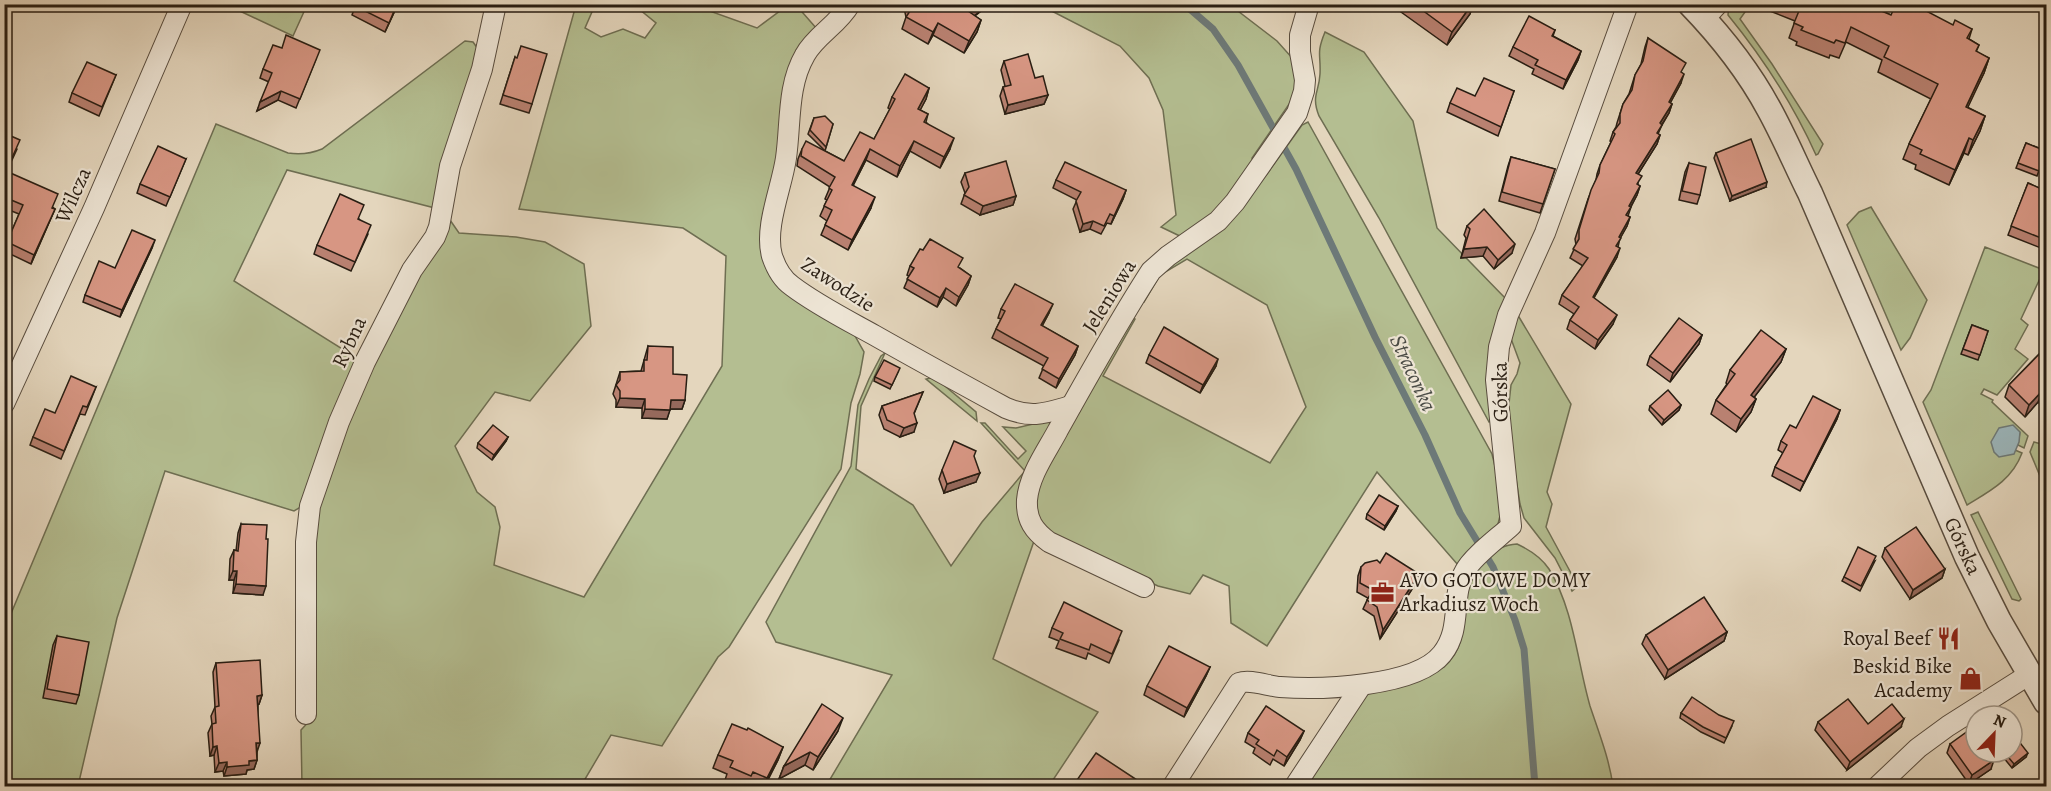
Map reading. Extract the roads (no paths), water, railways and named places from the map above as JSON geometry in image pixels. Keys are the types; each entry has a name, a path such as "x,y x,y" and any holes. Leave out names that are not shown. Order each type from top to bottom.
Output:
{"street":[{"name":"Wilcza","path":"4,404 99,197 182,4"},
{"name":"Rybna","path":"306,714 306,542 310,506 339,422 365,362 412,270 435,237 439,227 450,166 482,69 496,4"},
{"name":"Zawodzie","path":"850,4 842,18 811,46 798,69 793,86 787,157 771,228 770,245 777,269 792,286 841,316 1006,408 1018,413 1038,415 1071,406"},
{"name":"Jeleniowa","path":"1144,587 1049,542 1036,532 1029,521 1027,507 1029,486 1071,406 1151,272 1158,264 1218,221 1297,113 1305,80 1300,52 1300,35 1309,4"},
{"name":"Górska","path":"1173,786 1239,683 1244,681 1287,688 1361,686 1417,672 1441,656 1452,636 1460,584 1465,571 1510,526 1496,380 1499,347 1508,315 1545,233 1628,4"},
{"name":"Górska","path":"1704,9 1782,134 1967,557 1999,621 2046,702"},
{"path":"1878,786 1918,748 1948,726 2030,674"},
{"path":"1295,786 1361,686"}],"water":[{"path":"2013,425 2020,432 2014,454 1999,457 1994,452 1991,442 1999,428"}],"waterway":[{"name":"Straconka","path":"1184,4 1213,29 1238,65 1296,169 1375,337 1425,435 1460,513 1493,567 1515,620 1524,649 1535,786"}],"place":[{"name":"AVO GOTOWE DOMY Arkadiusz Woch","path":"1382,592"},
{"name":"Royal Beef","path":"1949,638"},
{"name":"Beskid Bike Academy","path":"1970,678"}]}
